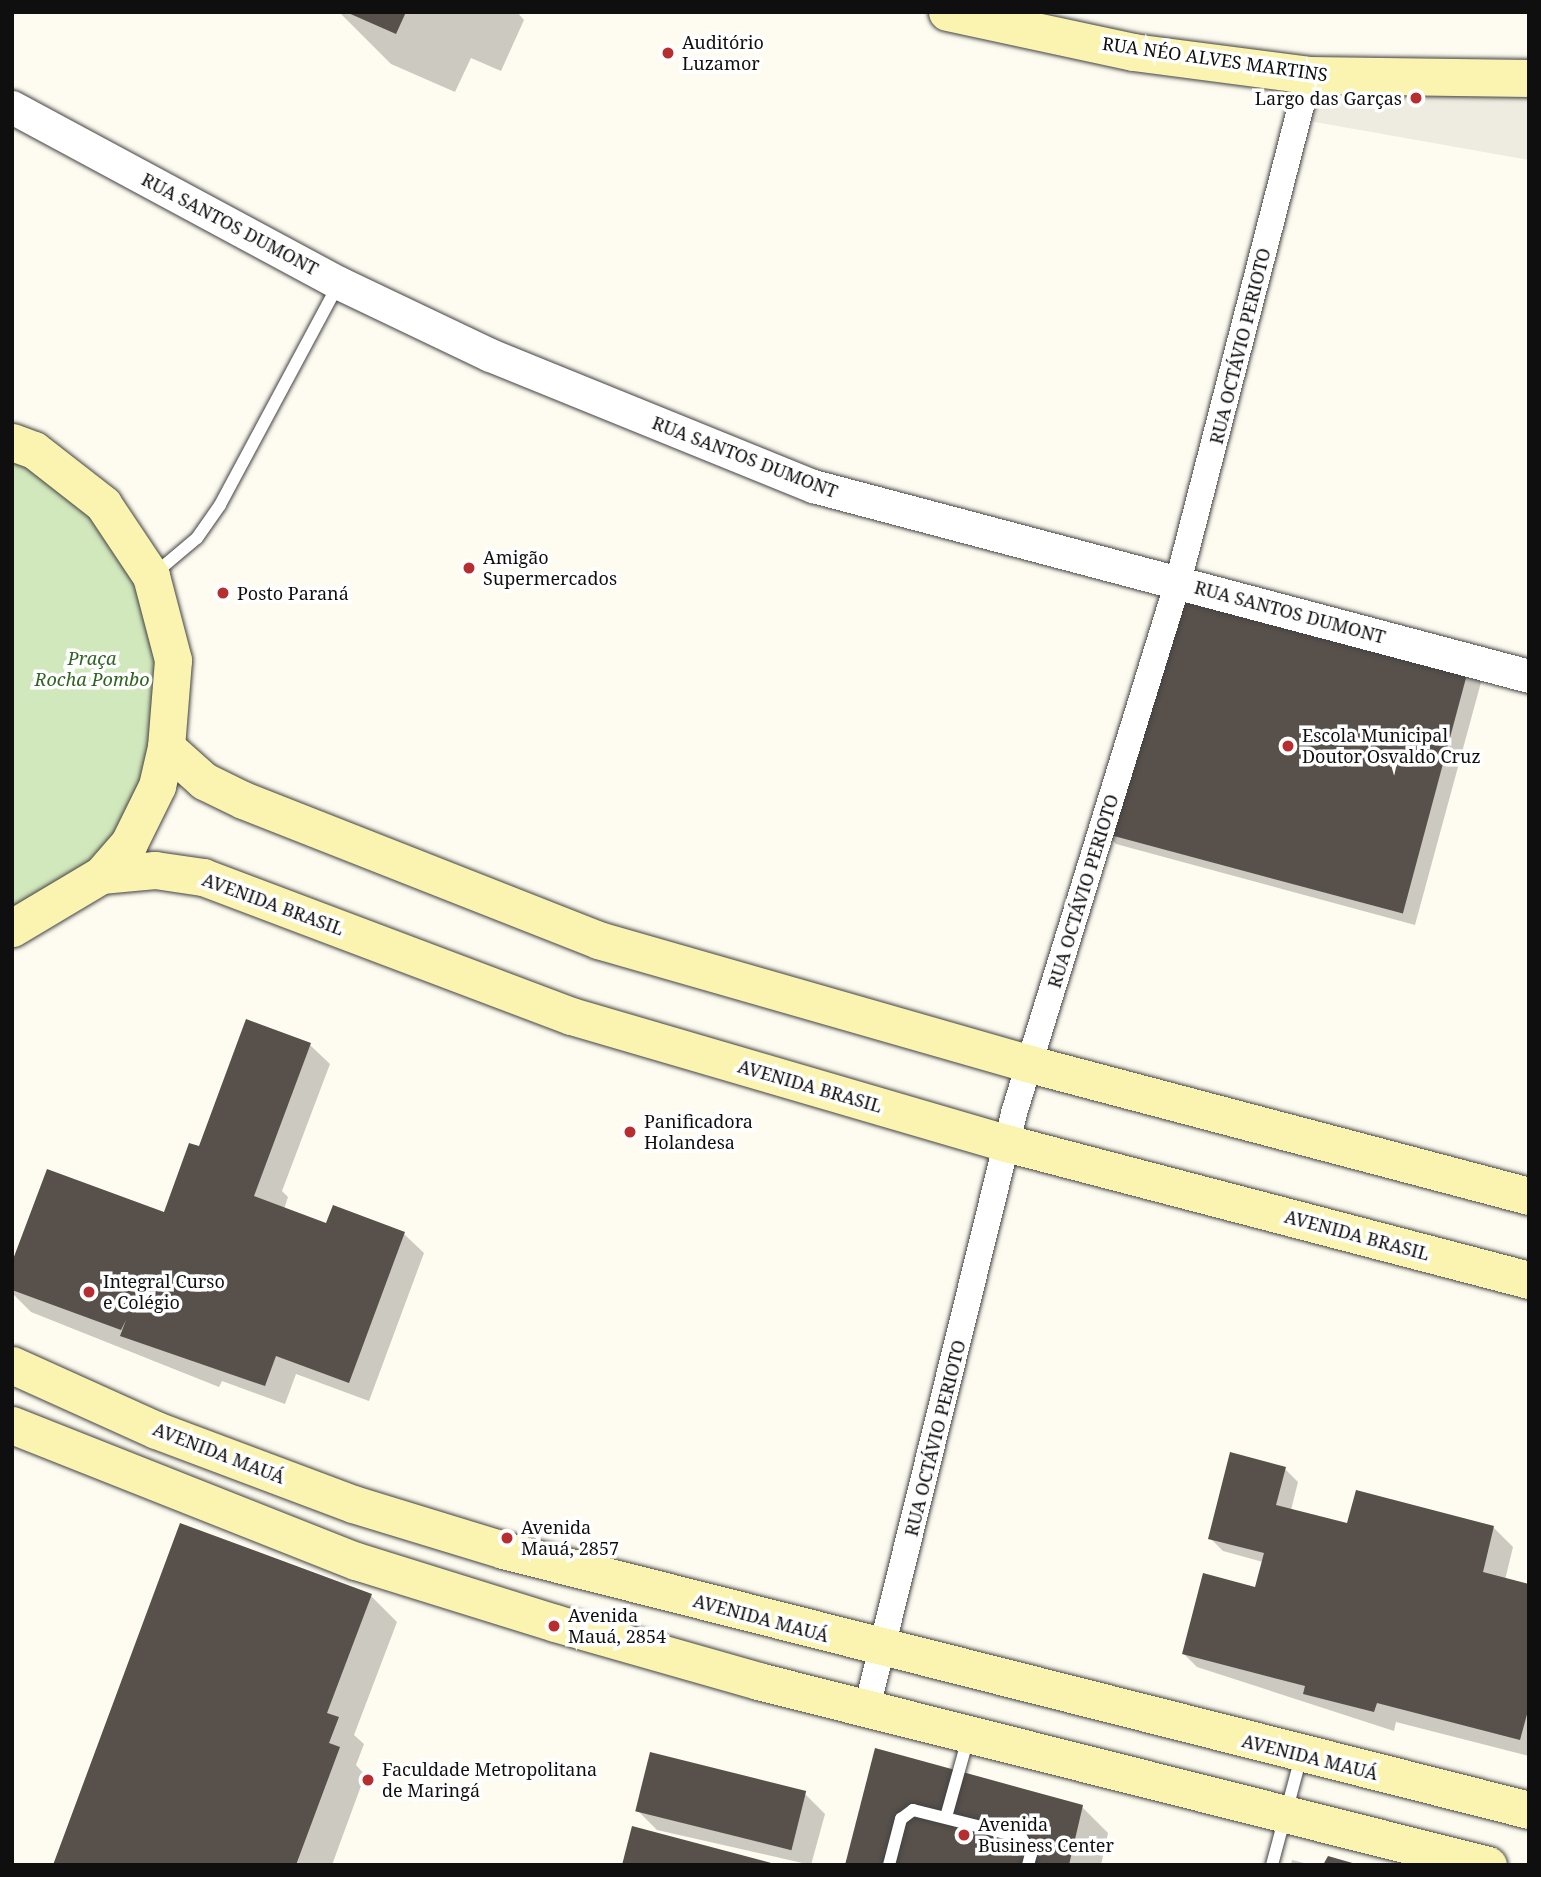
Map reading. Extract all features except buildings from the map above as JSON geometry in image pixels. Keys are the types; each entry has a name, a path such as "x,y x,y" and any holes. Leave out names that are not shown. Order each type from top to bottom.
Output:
{"main road":[{"name":"RUA NÉO ALVES MARTINS","path":"947,12 1133,52 1309,75 1529,78"},
{"path":"12,442 34,450 103,504 151,576 173,660 166,747 144,818 101,875 12,928"},
{"path":"166,747 204,781 243,800 598,940 1030,1064 1529,1196"},
{"name":"AVENIDA BRASIL","path":"101,875 155,870 202,877 571,1016 1006,1143 1529,1280"},
{"name":"AVENIDA MAUÁ","path":"12,1365 156,1430 353,1504 485,1544 883,1651 1529,1810"},
{"path":"12,1425 154,1486 471,1598 867,1708 1488,1865"},
{"path":"471,1598 485,1544"}],"street":[{"name":"RUA OCTÁVIO PERIOTO","path":"867,1708 1006,1143 1178,582 1309,75"},
{"name":"RUA SANTOS DUMONT","path":"12,107 339,283 549,382 813,486 1529,676"}],"lane":[{"path":"151,576 197,538 220,505 339,283"},
{"path":"946,1817 970,1734"},
{"path":"1272,1865 1301,1755"},
{"path":"889,1865 905,1814 946,1817 1021,1837 1031,1854 1028,1865"}],"green space":[{"name":"Praça Rocha Pombo","path":"12,442 103,504 173,660 144,818 12,928"}],"shaded area":[{"name":"Largo das Garças","path":"1309,75 1529,78 1529,160 1298,119"}],"place":[{"name":"Auditório Luzamor","path":"668,53"},
{"name":"Largo das Garças","path":"1416,98"},
{"name":"Amigão Supermercados","path":"469,568"},
{"name":"Posto Paraná","path":"223,593"},
{"name":"Escola Municipal Doutor Osvaldo Cruz","path":"1288,746"},
{"name":"Panificadora Holandesa","path":"630,1132"},
{"name":"Integral Curso e Colégio","path":"89,1292"},
{"name":"Avenida Mauá, 2857","path":"507,1538"},
{"name":"Avenida Mauá, 2854","path":"554,1626"},
{"name":"Faculdade Metropolitana de Maringá","path":"368,1780"},
{"name":"Avenida Business Center","path":"964,1835"}]}
